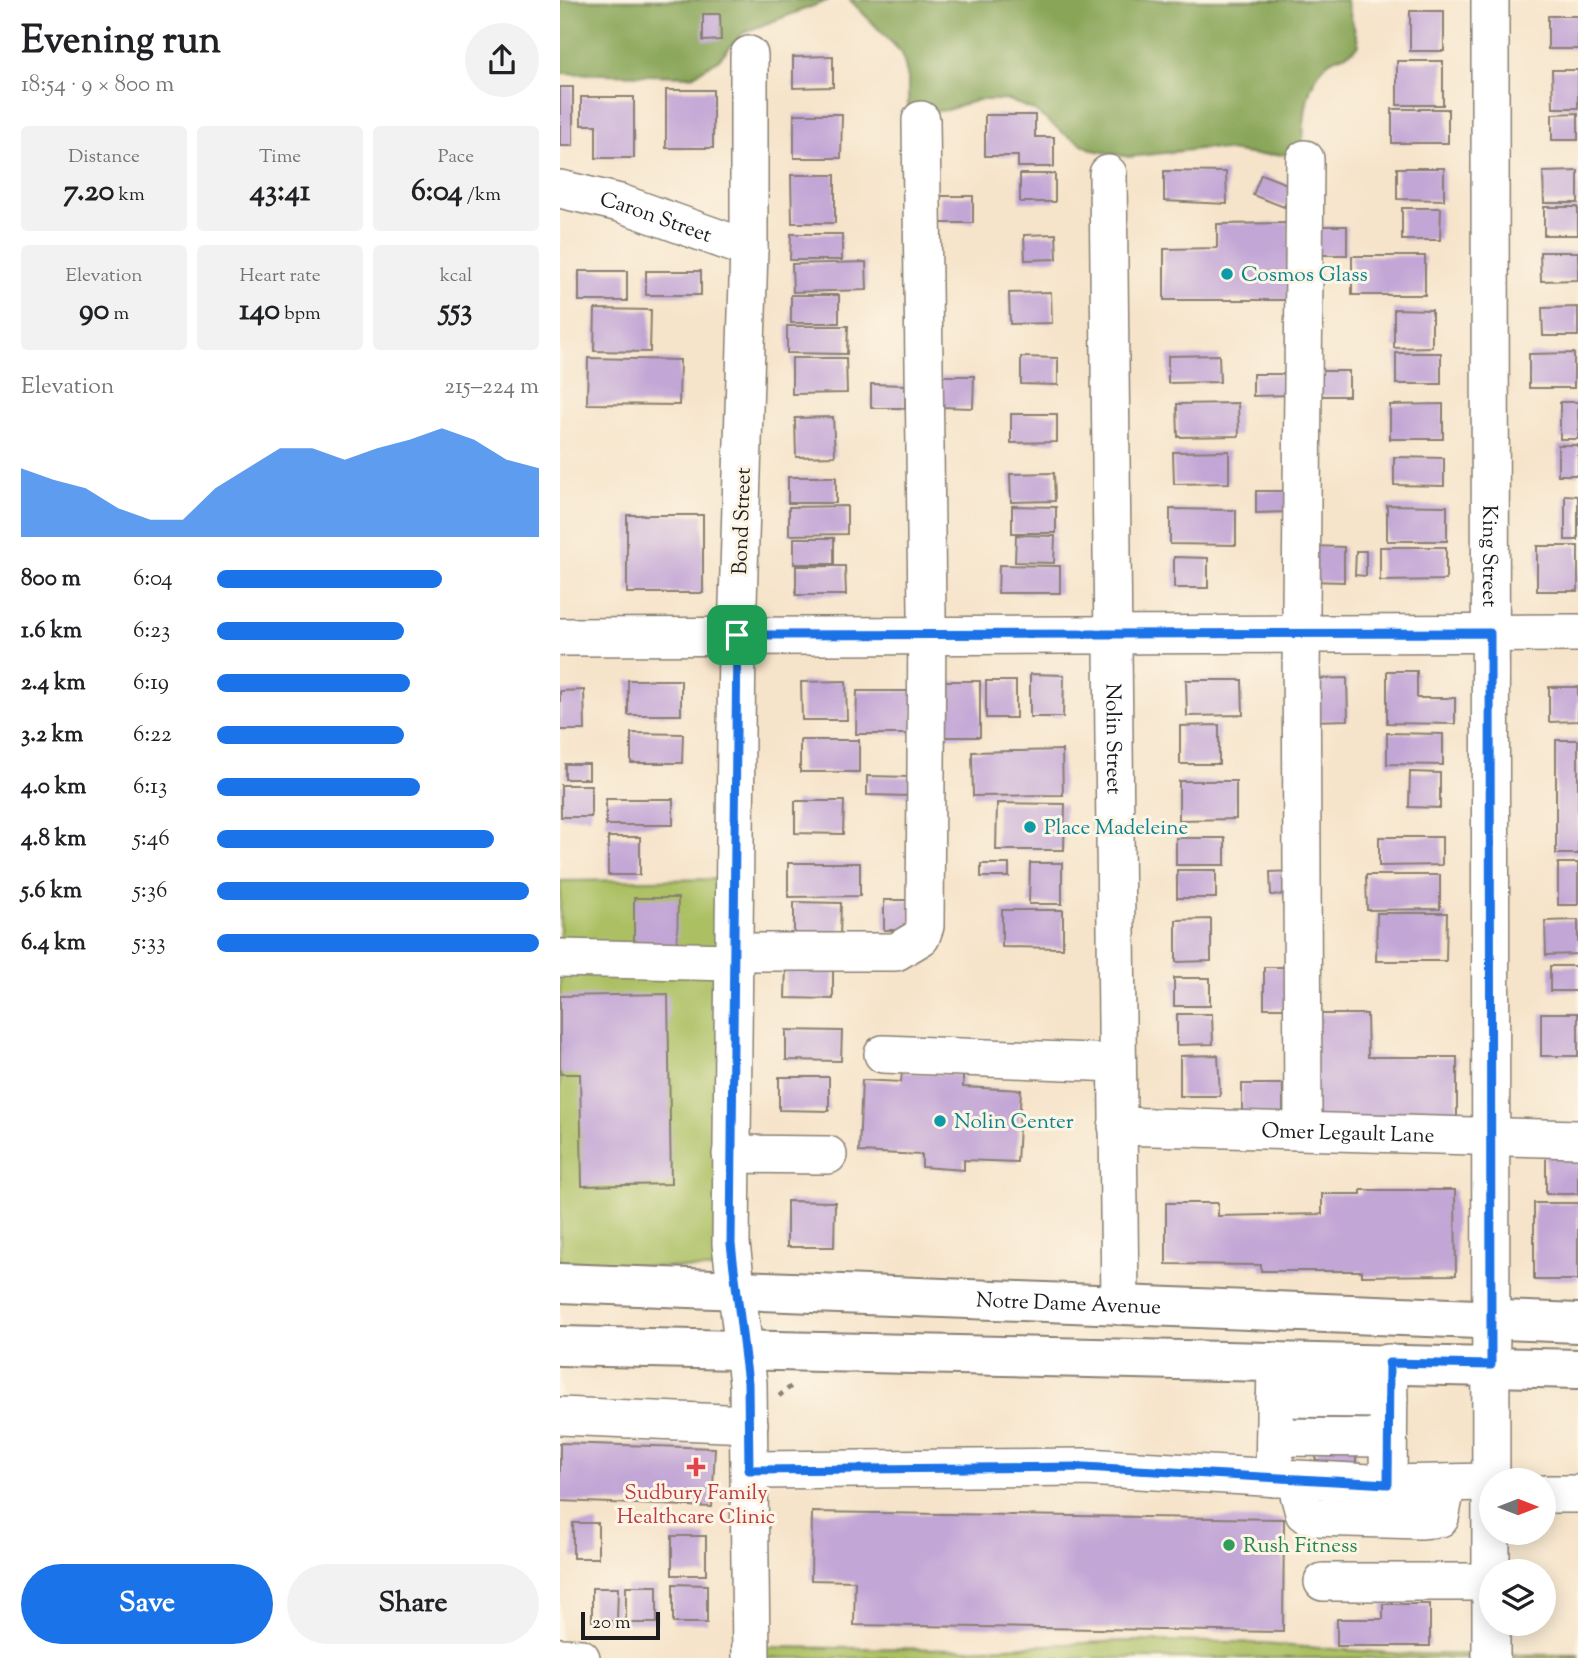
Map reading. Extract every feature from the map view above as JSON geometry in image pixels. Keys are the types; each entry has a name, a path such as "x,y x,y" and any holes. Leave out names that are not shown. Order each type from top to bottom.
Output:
{"main road":[{"name":"Notre Dame Avenue","path":"560,1283 1578,1323"},
{"path":"560,1346 745,1351 1275,1380 1389,1381 1491,1365 1578,1369"}],"street":[{"name":"King Street","path":"1490,0 1490,1468"},
{"name":"Bond Street","path":"749,55 748,249 737,635 731,1244 745,1351 751,1658"},
{"path":"560,958 896,952 910,946 920,937 925,926 927,635 921,120"},
{"path":"1303,1130 1301,634 1305,159"},
{"name":"Nolin Street","path":"1108,174 1120,1306"},
{"name":"Caron Street","path":"560,189 620,203 748,249"},
{"path":"560,637 1578,633"},
{"path":"883,1054 1117,1063"},
{"name":"Omer Legault Lane","path":"1117,1126 1578,1139"},
{"path":"731,1154 828,1155"},
{"path":"1275,1380 1275,1437 1284,1479 1304,1513 1314,1517 1420,1520 1440,1518 1447,1483"},
{"path":"1388,1484 1389,1381"},
{"path":"560,1416 748,1424"},
{"path":"1275,1437 1388,1438"},
{"path":"749,1470 1084,1467 1388,1484 1447,1483 1479,1489"},
{"path":"1556,1494 1578,1494"},
{"path":"1323,1582 1479,1582"},
{"name":"King Street","path":"1491,1636 1491,1658"},
{"path":"560,1657 581,1658"}],"green space":[{"path":"560,0 829,0 744,32 718,60 692,76 560,73"},
{"path":"850,0 1346,0 1359,45 1351,52 1334,58 1318,73 1306,106 1302,154 1256,155 1208,148 1129,157 1093,150 1066,135 1033,110 1008,100 978,100 947,110 908,114 908,78 902,53"},
{"path":"736,879 728,1270 560,1262 560,881"},
{"path":"1124,1641 1235,1642 1404,1654 1578,1655 1578,1658 749,1658 749,1647 967,1649"}],"building":[{"path":"1410,11 1444,11 1444,51 1410,51"},
{"path":"703,14 720,14 721,40 703,41"},
{"path":"1548,16 1578,16 1578,49 1548,49"},
{"path":"833,56 833,87 793,88 793,57"},
{"path":"1397,61 1443,61 1443,105 1397,105"},
{"path":"1552,70 1578,70 1578,108 1553,108"},
{"path":"560,87 573,87 573,146 560,146"},
{"path":"666,90 713,90 713,148 666,148"},
{"path":"581,97 634,97 634,158 596,158 596,125 581,125"},
{"path":"1392,109 1448,109 1448,143 1392,143"},
{"path":"1578,113 1578,140 1552,140 1552,114"},
{"path":"794,114 842,114 841,158 794,158"},
{"path":"985,115 1035,115 1035,137 1054,137 1054,167 1018,167 1018,156 985,156"},
{"path":"1397,168 1444,168 1444,200 1397,199"},
{"path":"1164,171 1226,172 1227,204 1164,201"},
{"path":"1578,171 1578,203 1544,203 1543,172"},
{"path":"1020,174 1055,174 1055,202 1020,202"},
{"path":"1261,174 1292,186 1284,207 1253,195"},
{"path":"791,175 835,175 835,223 792,223"},
{"path":"940,196 973,196 973,223 940,223"},
{"path":"1544,207 1578,207 1578,235 1544,235"},
{"path":"1402,208 1441,208 1440,240 1402,240"},
{"name":"Cosmos Glass","path":"1289,223 1290,300 1164,300 1164,249 1217,248 1217,224"},
{"path":"1315,226 1347,226 1347,255 1315,255"},
{"path":"791,234 842,234 842,260 790,260"},
{"path":"1056,234 1057,259 1025,260 1024,235"},
{"path":"1540,252 1578,252 1578,280 1541,281"},
{"path":"1352,256 1425,256 1425,295 1352,295"},
{"path":"866,262 867,290 793,292 792,264"},
{"path":"579,271 627,271 627,301 579,301"},
{"path":"646,271 701,271 701,295 646,295"},
{"path":"1051,292 1052,323 1010,324 1009,293"},
{"path":"791,295 839,295 839,323 791,323"},
{"path":"1578,307 1578,336 1543,336 1542,308"},
{"path":"595,309 651,310 650,352 594,351"},
{"path":"1394,309 1432,310 1432,347 1394,348"},
{"path":"787,326 848,326 847,354 787,353"},
{"path":"1396,353 1441,353 1441,384 1396,384"},
{"path":"1574,353 1574,388 1529,388 1529,354"},
{"path":"1219,355 1220,382 1168,383 1168,356"},
{"path":"1021,357 1058,358 1058,385 1021,384"},
{"path":"588,358 680,360 679,405 587,404"},
{"path":"792,358 846,358 847,393 792,394"},
{"path":"1318,371 1349,371 1349,396 1318,396"},
{"path":"1253,374 1292,374 1292,395 1253,396"},
{"path":"941,376 974,376 973,408 941,407"},
{"path":"871,384 905,385 905,408 871,408"},
{"path":"1560,402 1578,402 1578,439 1560,439"},
{"path":"1238,403 1239,436 1178,437 1177,404"},
{"path":"1443,404 1443,439 1390,439 1390,405"},
{"path":"1011,414 1057,414 1057,442 1011,443"},
{"path":"833,417 835,456 796,457 795,418"},
{"path":"1558,445 1578,445 1578,475 1558,475"},
{"path":"1229,451 1229,483 1174,484 1173,452"},
{"path":"1394,457 1444,458 1444,486 1394,485"},
{"path":"1054,473 1055,501 1011,502 1010,474"},
{"path":"788,477 836,477 836,503 788,503"},
{"path":"1256,491 1289,491 1289,512 1256,513"},
{"path":"1565,495 1578,496 1578,540 1565,540"},
{"path":"1387,505 1447,506 1447,541 1387,541"},
{"path":"847,506 847,534 789,535 789,507"},
{"path":"1012,506 1056,507 1056,533 1012,533"},
{"path":"1170,509 1236,510 1236,545 1170,544"},
{"path":"627,515 703,515 703,593 627,593"},
{"path":"1016,535 1055,536 1054,563 1015,562"},
{"path":"794,538 834,538 834,564 794,564"},
{"path":"1310,546 1344,547 1344,582 1310,581"},
{"path":"1537,546 1578,546 1578,591 1537,591"},
{"path":"1380,547 1446,547 1446,580 1380,581"},
{"path":"1356,551 1366,551 1366,576 1355,575"},
{"path":"1174,557 1208,558 1208,588 1174,588"},
{"path":"999,565 1060,566 1060,593 998,593"},
{"path":"796,566 845,566 846,595 796,595"},
{"path":"1387,671 1417,671 1417,698 1455,698 1455,724 1387,723"},
{"path":"1030,674 1064,675 1063,717 1030,717"},
{"path":"1347,678 1348,720 1311,721 1310,679"},
{"path":"628,680 681,680 681,715 628,715"},
{"path":"1186,680 1242,680 1243,715 1187,716"},
{"path":"846,681 847,720 802,720 801,682"},
{"path":"942,681 980,681 980,737 942,737"},
{"path":"986,681 1016,681 1016,718 986,718"},
{"path":"1549,687 1578,687 1578,721 1549,722"},
{"path":"584,690 585,730 560,730 560,691"},
{"path":"857,691 914,691 914,734 856,734"},
{"path":"1219,725 1219,764 1180,764 1180,726"},
{"path":"631,733 683,734 682,763 631,763"},
{"path":"1387,733 1443,734 1443,765 1387,764"},
{"path":"800,740 859,740 859,772 800,772"},
{"path":"1556,740 1578,740 1578,854 1556,854"},
{"path":"1062,750 1063,795 973,796 972,752"},
{"path":"565,764 589,764 589,779 565,779"},
{"path":"1410,772 1440,773 1440,808 1409,807"},
{"path":"867,776 911,777 911,796 867,795"},
{"path":"1179,781 1236,781 1236,819 1179,820"},
{"path":"561,785 591,785 591,817 561,817"},
{"path":"606,799 673,799 673,825 606,825"},
{"path":"795,801 844,801 843,834 795,833"},
{"name":"Place Madeleine","path":"997,803 1065,804 1064,850 996,850"},
{"path":"608,837 640,837 640,875 608,875"},
{"path":"1379,837 1442,837 1442,865 1379,866"},
{"path":"1176,838 1225,838 1225,865 1176,865"},
{"path":"788,863 860,863 860,896 788,897"},
{"path":"1030,863 1062,863 1062,904 1029,904"},
{"path":"1558,863 1578,863 1578,905 1558,905"},
{"path":"981,864 1009,864 1009,877 981,877"},
{"path":"1177,870 1216,870 1216,898 1177,898"},
{"path":"1293,871 1293,894 1271,895 1270,872"},
{"path":"1366,875 1440,875 1440,909 1367,910"},
{"path":"634,898 678,898 677,948 634,948"},
{"path":"884,900 913,900 912,930 884,930"},
{"path":"794,902 841,903 840,937 794,937"},
{"path":"1002,910 1063,910 1063,948 1002,947"},
{"path":"1377,913 1447,913 1446,961 1376,961"},
{"path":"1211,919 1211,961 1176,962 1176,920"},
{"path":"1578,920 1578,954 1546,955 1545,921"},
{"path":"786,965 833,966 833,999 785,998"},
{"path":"1550,966 1578,966 1578,991 1550,991"},
{"path":"1264,967 1295,967 1295,1008 1264,1008"},
{"path":"1174,978 1210,978 1210,1006 1174,1006"},
{"path":"668,994 671,1184 582,1186 580,1074 560,1074 560,996"},
{"path":"1541,1013 1578,1013 1578,1056 1541,1056"},
{"path":"1177,1014 1212,1014 1213,1044 1177,1045"},
{"path":"1312,1014 1367,1014 1368,1057 1457,1057 1457,1121 1314,1119"},
{"path":"786,1030 842,1031 841,1061 786,1060"},
{"path":"1218,1055 1220,1096 1180,1096 1180,1056"},
{"name":"Nolin Center","path":"902,1072 963,1075 963,1087 1021,1090 1017,1162 964,1160 964,1170 922,1167 922,1155 859,1152 862,1080 901,1082"},
{"path":"779,1077 829,1077 829,1111 779,1110"},
{"path":"1242,1084 1283,1084 1283,1116 1242,1117"},
{"path":"1546,1147 1578,1148 1578,1194 1546,1194"},
{"path":"1361,1190 1455,1190 1456,1275 1362,1276 1362,1271 1261,1271 1261,1265 1166,1264 1166,1203 1218,1203 1218,1216 1322,1214 1322,1194 1361,1194"},
{"path":"787,1201 835,1202 834,1247 787,1247"},
{"path":"1534,1203 1578,1203 1578,1280 1534,1280"},
{"path":"1317,1414 1356,1414 1356,1468 1316,1468"},
{"path":"560,1443 715,1448 712,1507 560,1501"},
{"path":"812,1512 1284,1519 1283,1632 854,1625 855,1581 811,1580"},
{"path":"573,1523 598,1523 598,1558 573,1558"},
{"path":"672,1536 706,1536 706,1575 672,1575"},
{"path":"673,1584 707,1585 707,1623 673,1623"},
{"path":"626,1586 657,1586 657,1623 626,1623"},
{"path":"592,1588 618,1588 617,1621 592,1621"},
{"path":"1383,1604 1430,1604 1430,1646 1337,1646 1337,1619 1383,1619"}],"place":[{"name":"Cosmos Glass","path":"1227,274"},
{"name":"Place Madeleine","path":"1030,827"},
{"name":"Nolin Center","path":"940,1121"},
{"name":"Sudbury Family Healthcare Clinic","path":"696,1467"},
{"name":"Rush Fitness","path":"1229,1545"}],"route":[{"path":"1490,633 1491,1365 1389,1363 1388,1484 1084,1467 749,1470 748,1383 731,1244 737,635 1490,633"}]}
